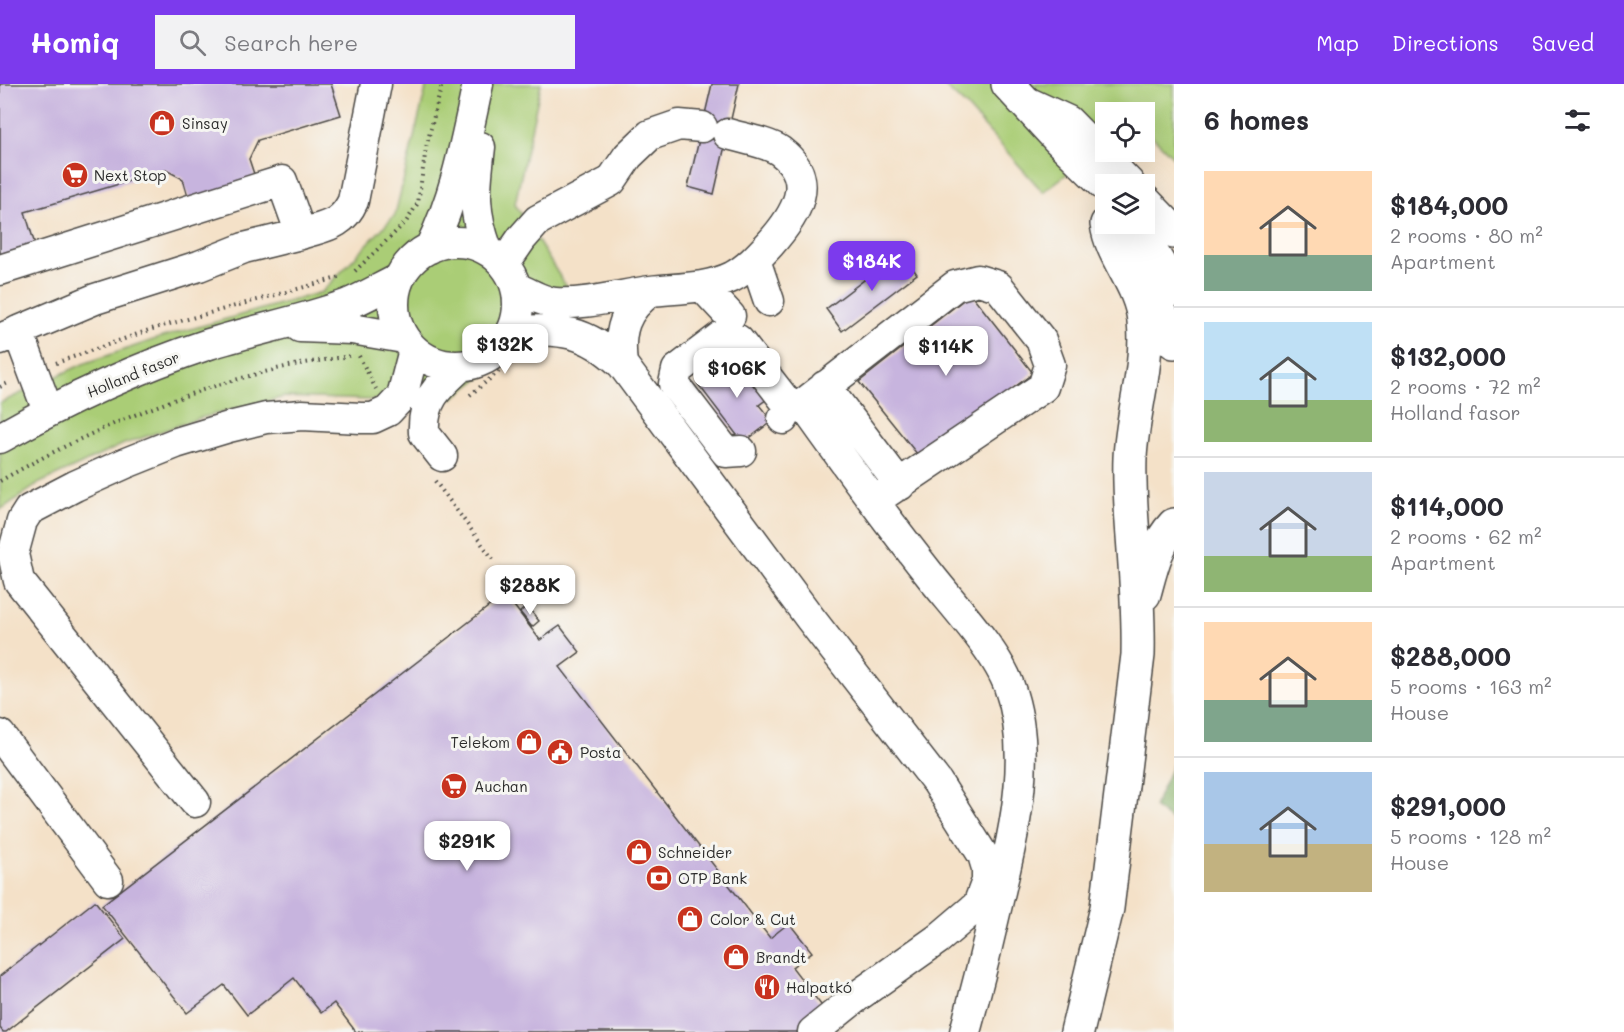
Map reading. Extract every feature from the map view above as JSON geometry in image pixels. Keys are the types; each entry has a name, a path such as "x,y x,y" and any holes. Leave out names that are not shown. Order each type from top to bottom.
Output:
{"main road":[{"path":"1019,95 1059,139 1097,174"},
{"path":"1019,95 1067,122 1118,174"},
{"path":"1059,139 1095,201"},
{"path":"1155,212 1174,232"},
{"path":"1077,1032 1107,908 1138,655 1139,614 1129,477 1132,439 1145,359 1144,319 1141,302 1110,234"},
{"path":"1115,234 1147,284 1174,342"},
{"path":"1140,234 1174,289"},
{"path":"1139,614 1155,556 1161,541 1174,525"}],"street":[{"path":"48,411 32,371 9,335 95,299 199,266 244,248 301,234 344,218 353,201 376,84"},
{"path":"429,248 447,207 457,176 478,84"},
{"path":"493,84 483,124 475,207 479,228 503,267 518,310 513,331 504,345 491,356 477,363 461,366 436,363 409,344 397,324 394,309 399,279 411,261 429,248 440,244 464,242 503,267 552,303 569,303 702,286 732,277 755,260 788,225 798,205 801,184 795,165 778,149 715,131 679,125 650,135 628,156 611,181 538,220 522,238 503,267"},
{"path":"0,270 282,181 301,234"},
{"path":"755,260 769,301"},
{"name":"Holland fasor","path":"0,438 98,387 208,345 273,326 350,316 399,279"},
{"path":"741,451 726,452 674,384 677,370 723,335 738,340 787,404 787,412 804,403 955,286 978,280 998,286 1041,340 1050,365 1043,387 874,501"},
{"path":"702,286 730,316"},
{"path":"622,363 620,348 628,314 636,302 651,291"},
{"name":"Holland fasor","path":"350,316 409,344"},
{"path":"513,331 550,329 575,334 597,343 622,363 810,618 937,782 983,855 987,868 987,881 978,905 938,939 859,995 813,1032"},
{"path":"0,526 75,486 176,442 266,418 302,415 373,418 388,411 402,396 409,344"},
{"path":"435,464 424,433 425,410 435,389 461,366"},
{"path":"804,403 900,485"},
{"path":"804,403 874,501 1001,667 1009,686 1019,724 1020,769 1015,822 992,927 965,1032"},
{"path":"29,510 22,521 14,554 20,581 195,802"},
{"path":"0,735 108,880"}],"path":[{"path":"388,411 350,316 356,271 406,222 418,203 426,148 442,84"},
{"path":"0,387 32,371 155,328 350,316"},
{"path":"0,482 84,438 158,405 220,384 287,367 350,316"},
{"path":"435,464 493,559"}],"green space":[{"path":"427,84 541,84 515,204 567,288 563,318 453,398 372,400 284,397 200,418 124,444 40,483 0,510 0,403 83,364 159,338 322,292 395,215"},
{"path":"942,84 1174,84 1174,158 1155,139 1155,102 1095,102 1095,153 1043,192 966,106"},
{"path":"1174,762 1174,822 1154,807"}],"building":[{"name":"Next Stop","path":"0,84 331,84 341,115 258,140 249,159 257,183 190,203 183,179 166,170 25,212 36,248 0,259"},
{"path":"712,84 739,84 714,194 688,187"},
{"path":"901,252 917,274 842,331 826,309"},
{"path":"971,294 1033,373 922,460 859,382"},
{"path":"734,356 767,399 759,405 772,421 743,443 698,384"},
{"name":"Auchan","path":"505,594 540,640 560,626 580,652 560,667 770,938 789,923 812,952 792,967 828,1014 804,1032 356,1032 334,1003 321,1013 294,978 247,1015 224,985 187,1013 102,905"},
{"path":"527,606 539,621 532,627 520,612"},
{"path":"95,901 125,939 6,1032 3,1032 0,1028 0,976"}],"place":[{"name":"Sinsay","path":"162,123"},
{"name":"Next Stop","path":"75,175"},
{"name":"Telekom","path":"529,742"},
{"name":"Posta","path":"560,752"},
{"name":"Auchan","path":"454,786"},
{"name":"Schneider","path":"639,852"},
{"name":"OTP Bank","path":"659,878"},
{"name":"Color & Cut","path":"690,919"},
{"name":"Brandt","path":"736,957"},
{"name":"Halpatkó","path":"767,987"}]}
